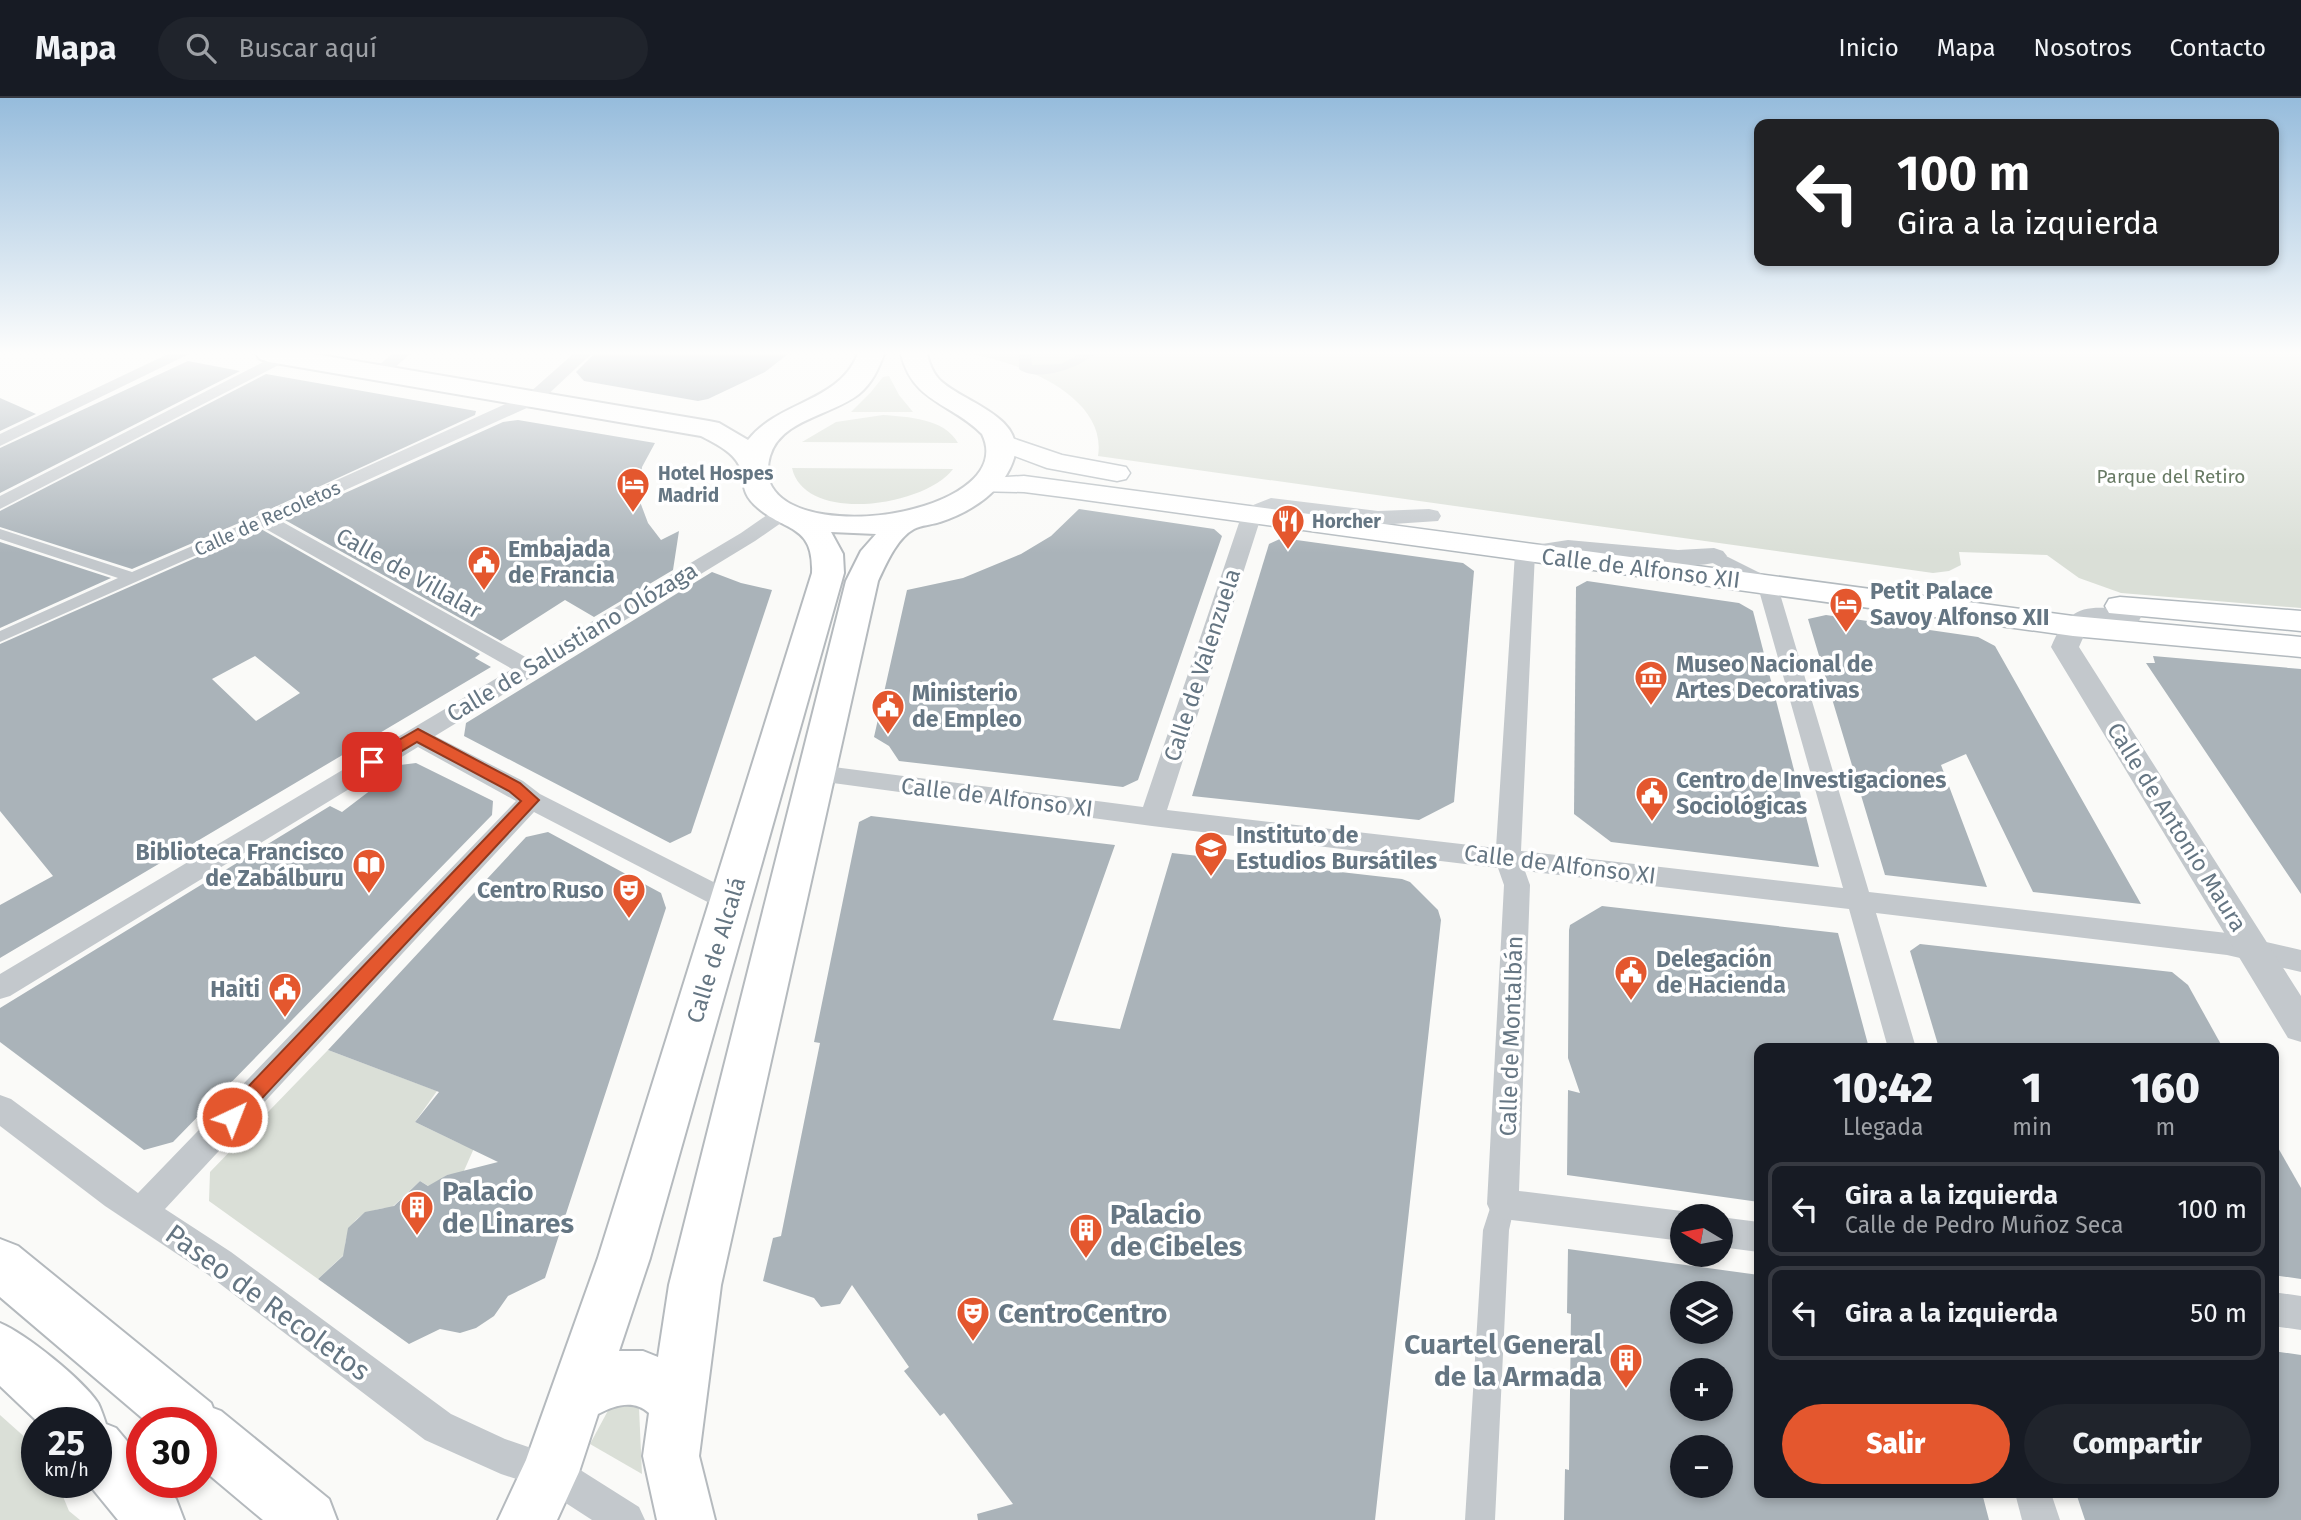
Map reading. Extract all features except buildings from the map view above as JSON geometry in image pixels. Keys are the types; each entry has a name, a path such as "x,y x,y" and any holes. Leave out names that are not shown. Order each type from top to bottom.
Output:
{"main road":[{"path":"660,420 709,429 735,443 753,464 761,443 772,431 789,420"},
{"path":"790,514 835,525 903,522 952,506 983,485 999,458 1000,442 986,420"},
{"name":"Calle de Alfonso XII","path":"1000,442 1056,463 1080,467 1714,556 2036,598 2301,621"},
{"name":"Calle de Alcalá","path":"538,1496 579,1394 624,1258 828,573 830,559 824,542 817,532 770,502 757,489 753,464"},
{"name":"Calle de Alfonso XII","path":"983,485 1035,486 1252,514 2073,626 2301,647"},
{"path":"686,1520 671,1456 697,1275 862,581 877,551 903,522"},
{"path":"0,1264 172,1407"},
{"path":"0,1350 62,1407"},
{"path":"579,1394 610,1380 626,1377 648,1378 664,1388 677,1403"},
{"path":"217,1444 308,1520"},
{"path":"112,1468 155,1520"}],"street":[{"path":"0,441 43,420"},
{"path":"0,503 156,420"},
{"name":"Calle de Recoletos","path":"0,637 485,420"},
{"path":"1252,514 1271,505 1378,517 1411,519 1429,516"},
{"name":"Calle de Salustiano Olózaga","path":"0,988 418,734 790,514"},
{"name":"Calle de Valenzuela","path":"1152,817 1252,514"},
{"name":"Calle de Villalar","path":"264,520 529,669"},
{"path":"0,534 133,578"},
{"path":"1525,553 1574,547 1681,559 1714,556 1767,584 1901,1043"},
{"name":"Calle de Montalbán","path":"1480,1520 1496,1230 1503,1204 1517,886 1508,858 1525,553"},
{"path":"2073,626 2094,615 2126,618 2134,607"},
{"name":"Calle de Antonio Maura","path":"2073,626 2065,647 2301,1027"},
{"path":"418,734 427,742 514,787 531,800 730,901"},
{"name":"Calle de Alfonso XI","path":"818,773 1152,817 2227,944 2301,961"},
{"path":"142,1211 531,800"},
{"name":"Paseo de Recoletos","path":"0,1108 117,1196 219,1263 438,1427 501,1456 538,1496 626,1520"},
{"path":"1503,1204 1670,1225"},
{"path":"1733,1234 1754,1236"},
{"path":"2279,1310 2301,1312"},
{"path":"2034,1498 2041,1520"}],"green space":[{"path":"926,420 944,428 958,443 802,442 836,422"},
{"name":"Parque del Retiro","path":"1091,420 2301,420 2301,608 2121,593 2079,578 2047,555 1959,552 1961,565 1949,571 1933,573 1098,456 1097,434"},
{"path":"792,468 953,469 939,482 918,492 894,500 867,504 842,503 819,497 802,486"},
{"path":"328,1050 437,1091 415,1122 461,1144 475,1146 463,1173 447,1175 430,1187 420,1181 388,1211 384,1208 375,1210 357,1219 350,1229 345,1245 350,1249 318,1279 209,1201 210,1172"},
{"path":"638,1404 642,1474 590,1444 611,1405"},
{"path":"0,1415 21,1434 21,1498 64,1498 69,1511 80,1520 0,1520"}],"place":[{"name":"Hotel Hospes Madrid","path":"633,514"},
{"name":"Horcher","path":"1288,551"},
{"name":"Embajada de Francia","path":"484,592"},
{"name":"Petit Palace Savoy Alfonso XII","path":"1846,634"},
{"name":"Museo Nacional de Artes Decorativas","path":"1651,707"},
{"name":"Ministerio de Empleo","path":"888,736"},
{"name":"Centro de Investigaciones Sociológicas","path":"1652,823"},
{"name":"Instituto de Estudios Bursátiles","path":"1211,878"},
{"name":"Biblioteca Francisco de Zabálburu","path":"369,895"},
{"name":"Centro Ruso","path":"629,920"},
{"name":"Delegación de Hacienda","path":"1631,1002"},
{"name":"Haiti","path":"285,1019"},
{"name":"Palacio de Linares","path":"417,1237"},
{"name":"Palacio de Cibeles","path":"1086,1260"},
{"name":"CentroCentro","path":"973,1343"},
{"name":"Cuartel General de la Armada","path":"1626,1390"}],"route":[{"path":"232,1117 531,800 514,787 427,742 418,734 372,762"}]}
